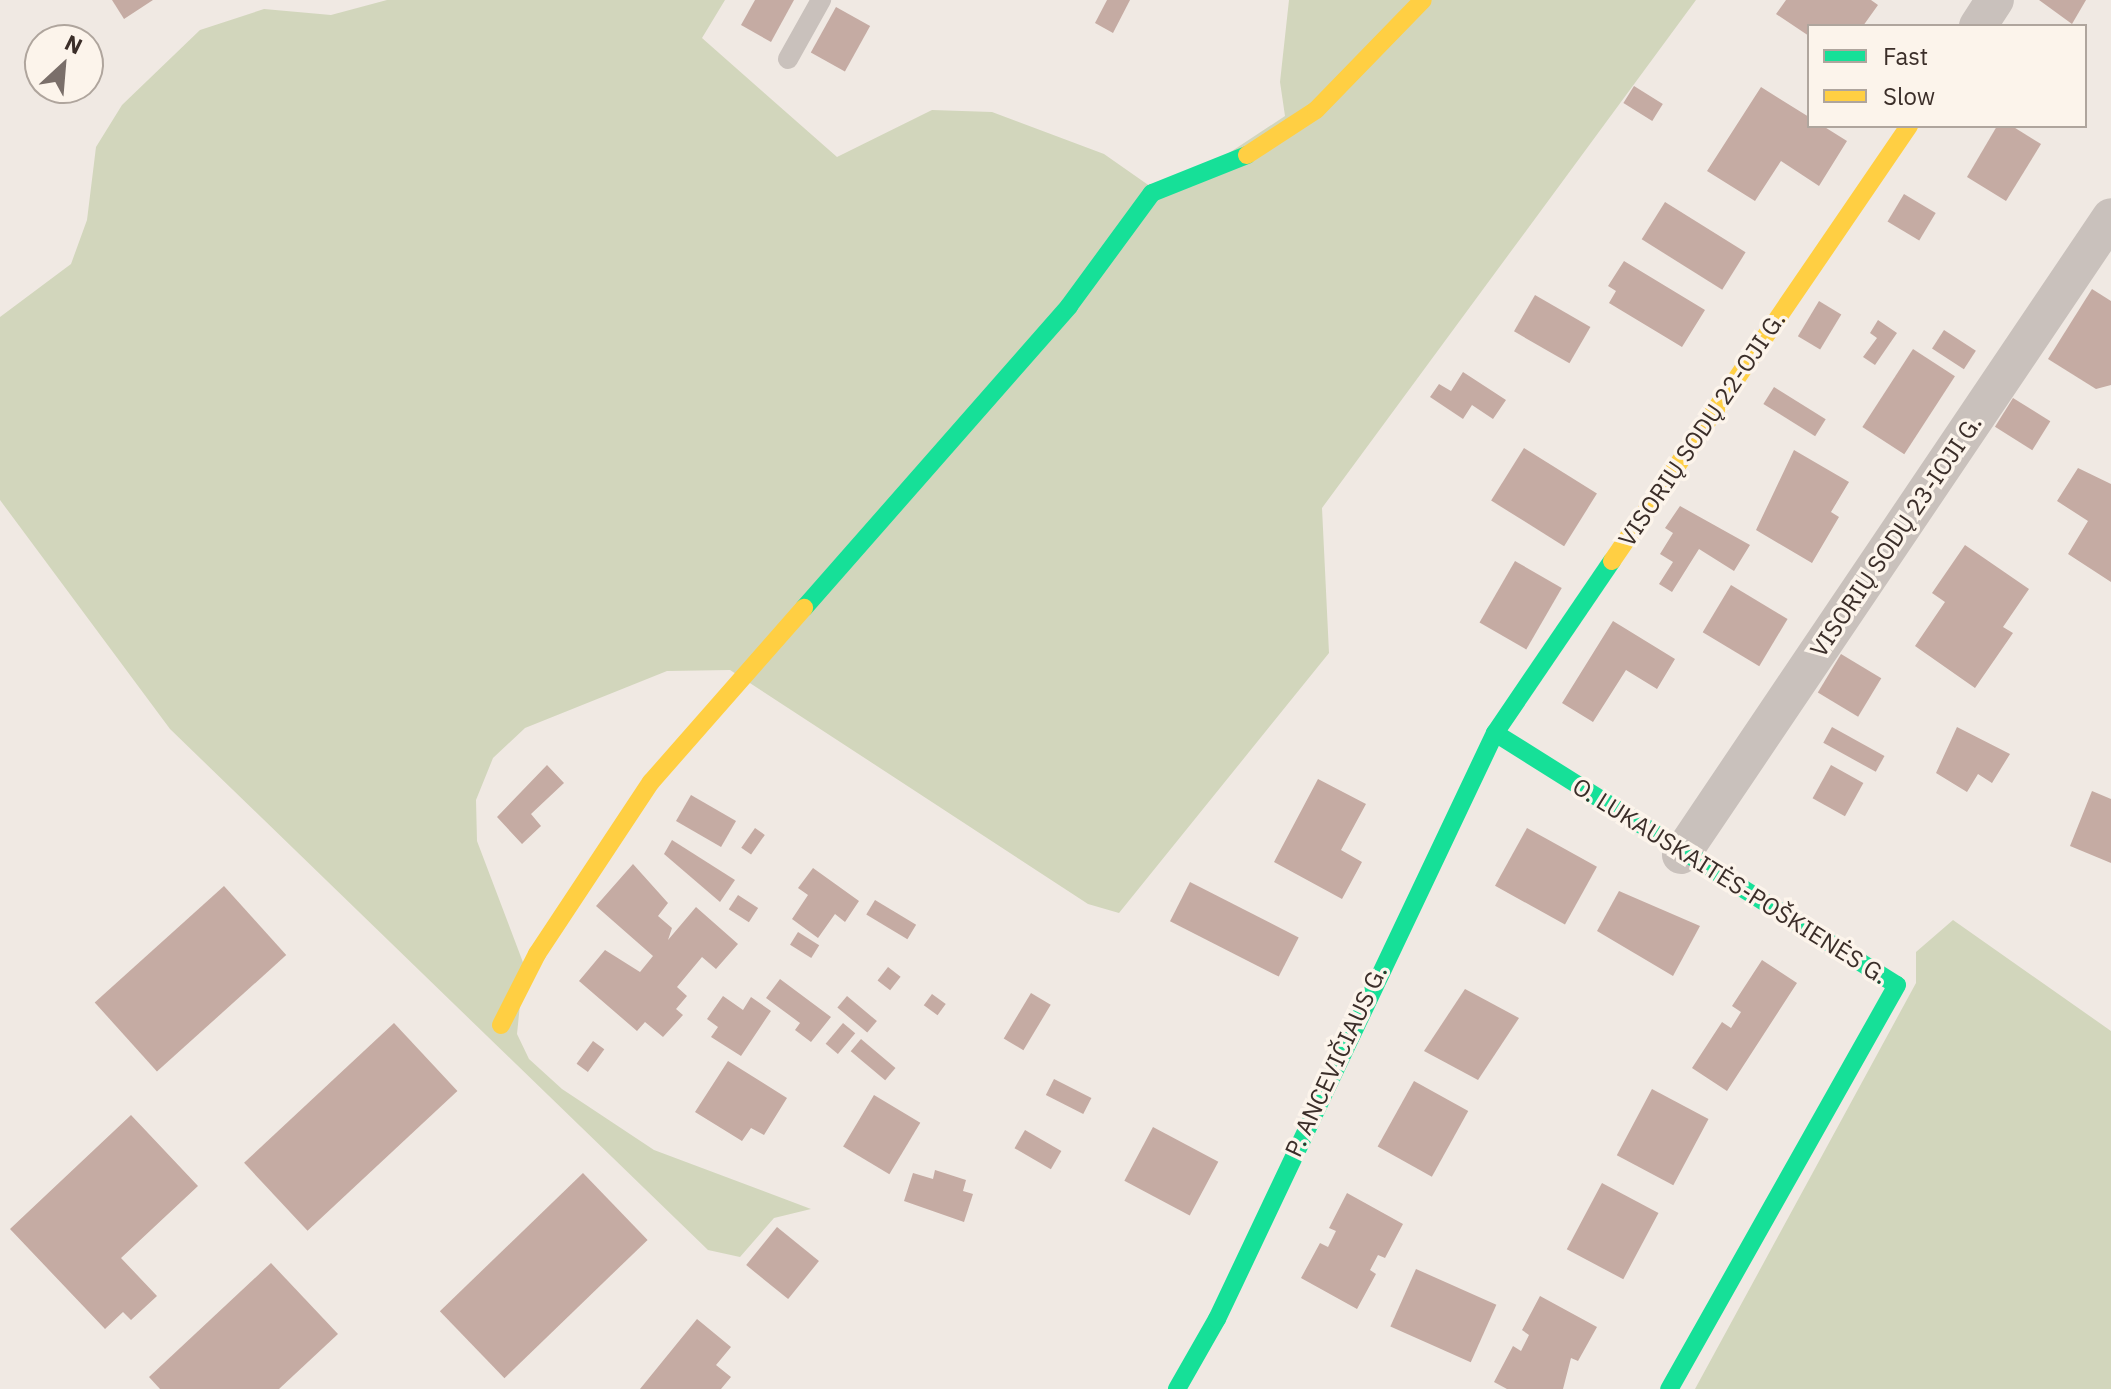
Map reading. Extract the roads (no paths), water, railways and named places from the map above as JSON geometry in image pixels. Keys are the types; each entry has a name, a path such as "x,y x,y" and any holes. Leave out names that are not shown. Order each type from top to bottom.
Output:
{"street":[{"path":"501,1025 537,954 651,782 1069,306 1152,193 1250,154 1316,110 1423,0"},
{"path":"1979,24 1995,0"},
{"name":"VISORIŲ SODŲ 22-OJI G.","path":"1495,733 1908,128"},
{"name":"VISORIŲ SODŲ 23-IOJI G.","path":"1681,855 2111,217"},
{"name":"O. LUKAUSKAITĖS-POŠKIENĖS G.","path":"1495,733 1681,855 1897,985 1669,1389"},
{"name":"P. ANCEVIČIAUS G.","path":"1177,1389 1217,1319 1495,733"}],"lane":[{"path":"788,59 821,0"}]}
